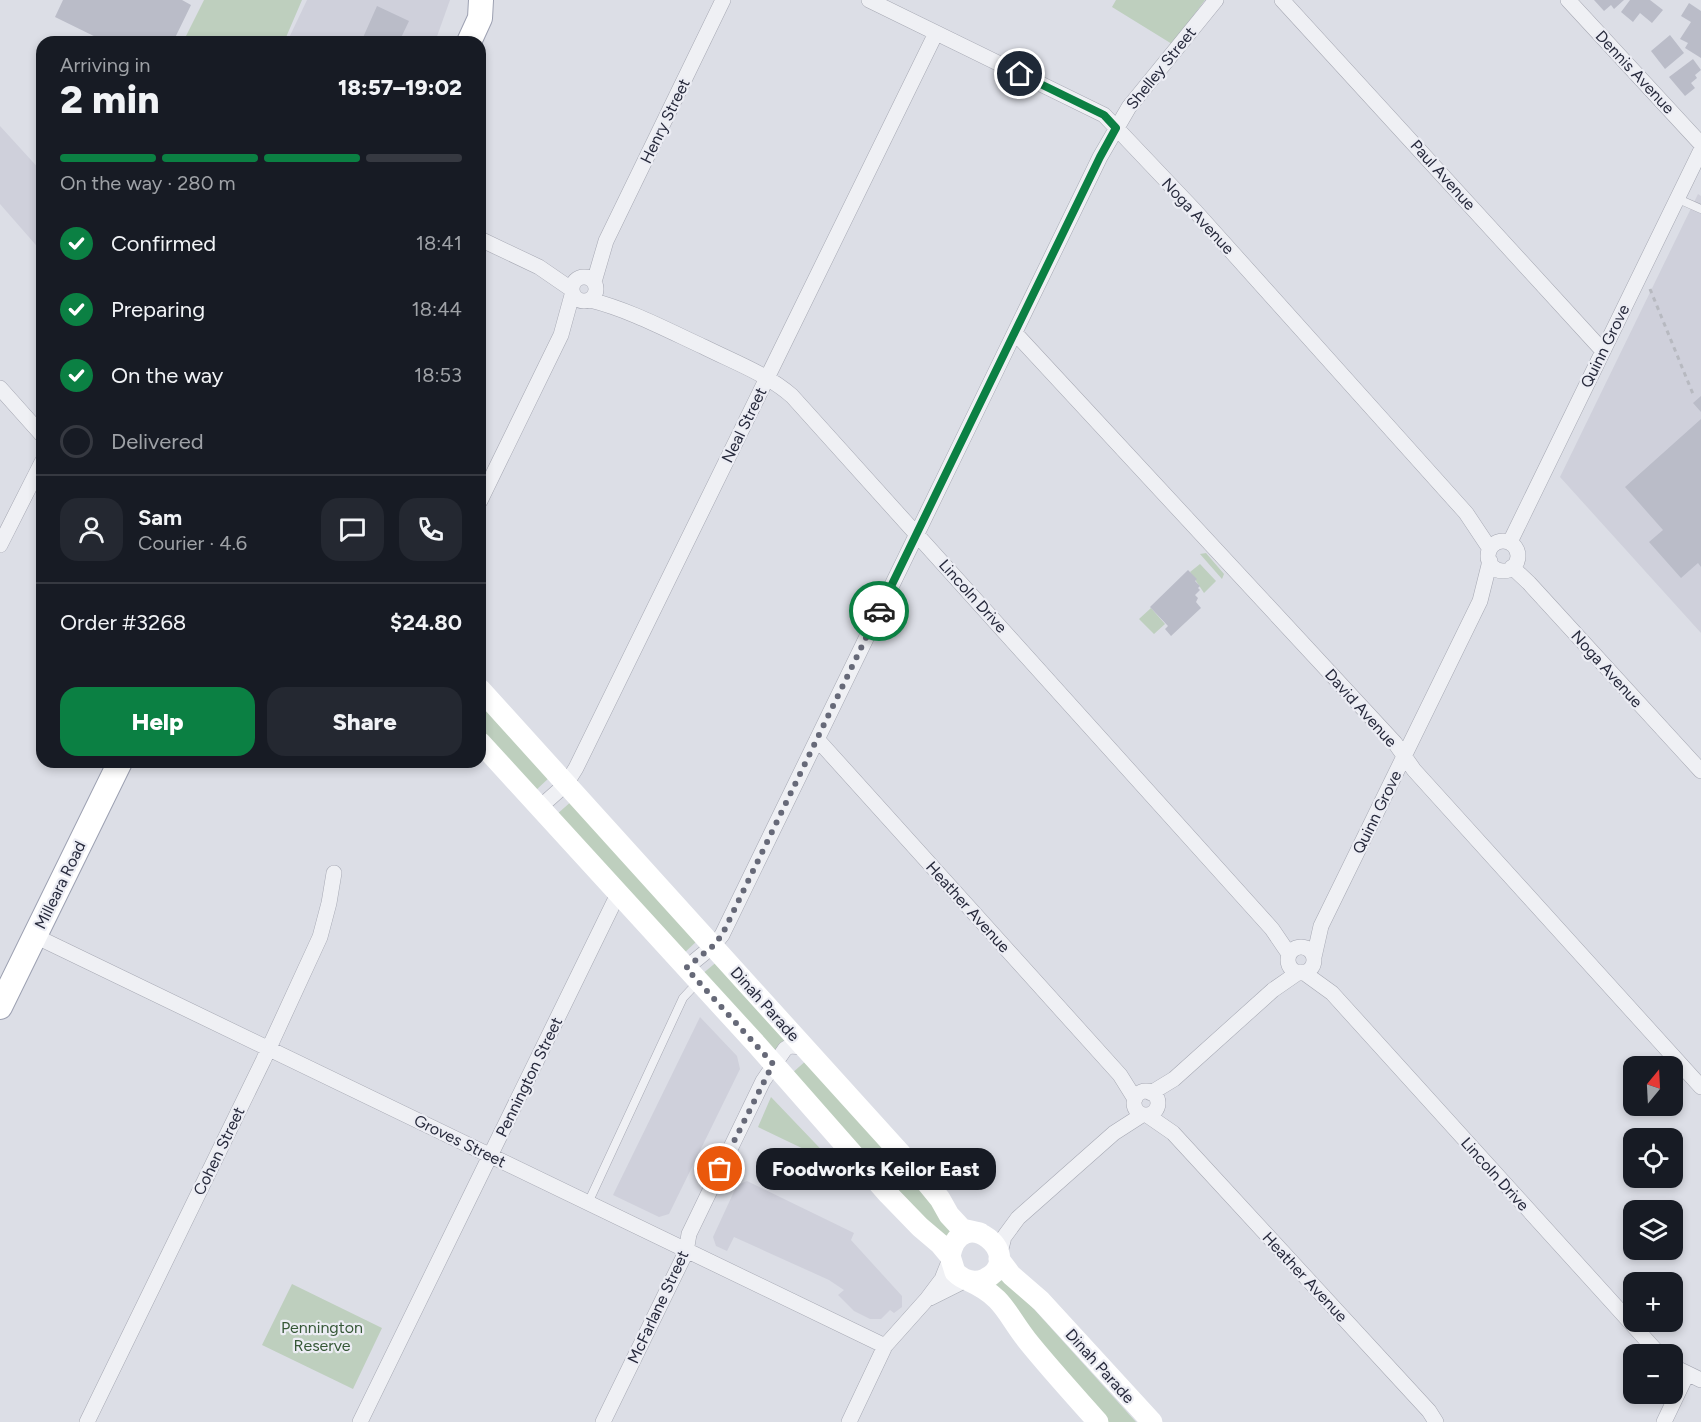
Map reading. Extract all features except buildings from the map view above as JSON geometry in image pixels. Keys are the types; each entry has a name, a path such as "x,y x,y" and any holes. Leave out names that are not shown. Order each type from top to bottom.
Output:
{"main road":[{"path":"471,36 480,9 499,0"},
{"name":"Milleara Road","path":"0,1007 117,768"}],"street":[{"name":"Henry Street","path":"486,489 723,0"},
{"name":"Noga Avenue","path":"868,0 1104,115 1196,212 1498,548 1496,568 1508,569 1529,583 1701,771"},
{"name":"Shelley Street","path":"692,975 722,935 1100,157 1129,107 1216,0"},
{"name":"Paul Avenue","path":"1282,0 1603,351"},
{"name":"Dennis Avenue","path":"1568,0 1701,144"},
{"name":"Neal Street","path":"539,808 566,784 576,768 936,33"},
{"name":"Quinn Grove","path":"999,1258 1004,1237 1018,1218 1273,990 1301,959 1321,926 1480,601 1498,548 1603,351 1701,150"},
{"name":"Lincoln Drive","path":"486,242 767,377 792,396 1650,1344"},
{"name":"David Avenue","path":"1015,333 1395,743 1404,758 1701,1088"},
{"path":"0,388 36,428"},
{"path":"0,545 36,474"},
{"path":"1498,548 1514,545 1518,554 1516,564 1508,569"},
{"name":"Quinn Grove","path":"1480,601 1494,580 1508,569"},
{"name":"Dinah Parade","path":"486,695 922,1177 940,1199 948,1215 962,1229 980,1233"},
{"name":"Heather Avenue","path":"817,739 1146,1104 1429,1411 1436,1422"},
{"name":"Dinah Parade","path":"486,749 888,1194 940,1244 950,1258"},
{"name":"Cohen Street","path":"87,1422 269,1048 320,937 334,873"},
{"name":"Pennington Street","path":"360,1422 618,894"},
{"name":"Groves Street","path":"35,936 885,1346"},
{"name":"McFarlane Street","path":"603,1422 686,1252 689,1234 773,1064 785,1048 803,1047"},
{"name":"Quinn Grove","path":"980,1233 1018,1218"},
{"path":"849,1422 885,1346 942,1279 950,1258 951,1248 962,1235 970,1233 980,1233 994,1242 999,1258 993,1273 986,1278 968,1280 927,1299"},
{"path":"950,1258 955,1272 986,1288 999,1299 1023,1335 1098,1422"},
{"name":"Dinah Parade","path":"999,1258 1011,1275 1041,1301 1152,1422"},
{"path":"1664,1422 1694,1377"}],"lane":[{"path":"1676,198 1701,209"},
{"path":"588,1203 692,975"}],"path":[{"path":"1650,288 1693,394"}],"shaded area":[{"path":"307,0 450,0 437,36 290,36"},
{"path":"0,126 36,165 36,245 0,204"},
{"path":"1698,194 1701,196 1701,633 1560,477"},
{"path":"700,1017 737,1056 740,1069 669,1214 659,1217 613,1195"},
{"path":"747,1181 854,1233 851,1240 902,1296 902,1307 894,1313 890,1310 881,1319 870,1319 854,1311 838,1295 844,1290 829,1280 734,1237 727,1251 716,1246 713,1237 737,1185"}],"green space":[{"path":"204,0 302,0 287,36 186,36"},
{"path":"1116,0 1205,0 1172,44 1112,7"},
{"path":"1206,553 1224,574 1222,579 1200,554"},
{"path":"1200,564 1216,581 1204,593 1190,572"},
{"path":"1151,608 1165,624 1154,634 1139,619"},
{"path":"486,703 551,776 534,792 486,738"},
{"path":"573,800 698,940 682,955 556,815"},
{"path":"719,960 789,1039 771,1055 701,975"},
{"path":"808,1059 958,1233 947,1243 791,1074"},
{"path":"771,1097 835,1164 758,1127"},
{"path":"1003,1275 1136,1422 1108,1422 989,1284"},
{"name":"Pennington Reserve","path":"292,1284 382,1328 353,1389 262,1345"}],"way so far":[{"path":"720,1169 773,1064 686,968 713,946 722,935 879,611"}],"place":[{"name":"Foodworks Keilor East","path":"720,1169"}],"route":[{"path":"879,611 1116,128 1104,115 1020,74"}]}
